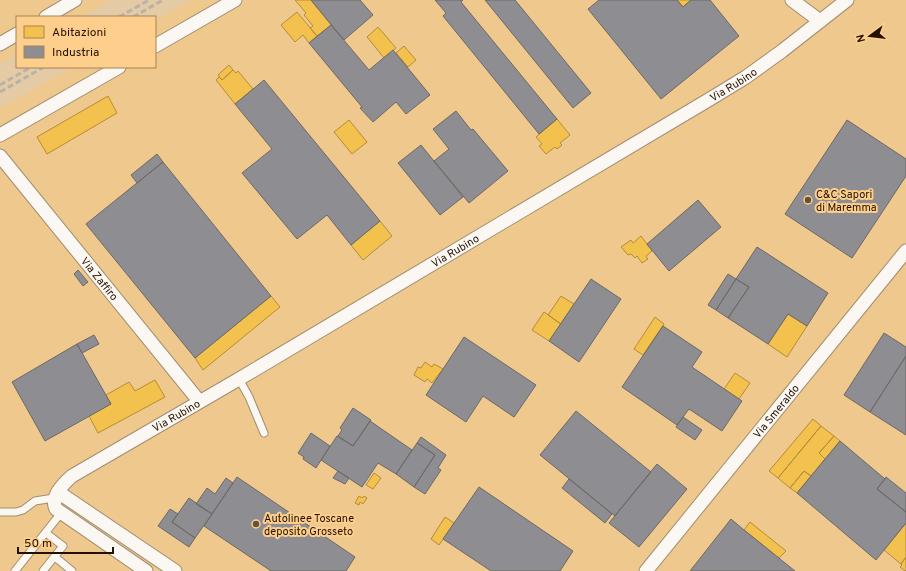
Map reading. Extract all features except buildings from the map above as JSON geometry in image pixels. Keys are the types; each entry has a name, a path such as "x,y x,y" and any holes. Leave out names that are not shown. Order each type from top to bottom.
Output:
{"street":[{"path":"48,16 75,0"},
{"path":"156,45 235,0"},
{"path":"792,0 820,21"},
{"name":"Via Rubino","path":"56,495 65,482 72,476 239,379 740,80 782,51 847,0"},
{"path":"0,44 16,35"},
{"path":"0,135 117,68"},
{"name":"Via Zaffiro","path":"0,156 199,401"},
{"name":"Via Smeraldo","path":"646,571 906,251"},
{"path":"142,570 61,513 55,506 56,495 175,571"}],"lane":[{"path":"239,379 249,397 264,433"},
{"path":"0,512 16,512 23,510 35,501 56,495"},
{"path":"15,571 61,513"},
{"path":"43,571 64,546 46,533"},
{"path":"55,557 72,571"}],"shaded area":[{"path":"0,0 111,0 83,16 16,16 16,55 0,64"},
{"path":"191,0 906,0 906,571 0,571 0,108 71,68 156,68 156,19"}],"railway":[{"path":"121,16 149,0"},
{"path":"135,16 163,0"},
{"path":"0,85 29,68"},
{"path":"0,92 42,68"}],"place":[{"name":"C&C Sapori di Maremma","path":"808,200"},
{"name":"Autolinee Toscane deposito Grosseto","path":"256,524"}]}
